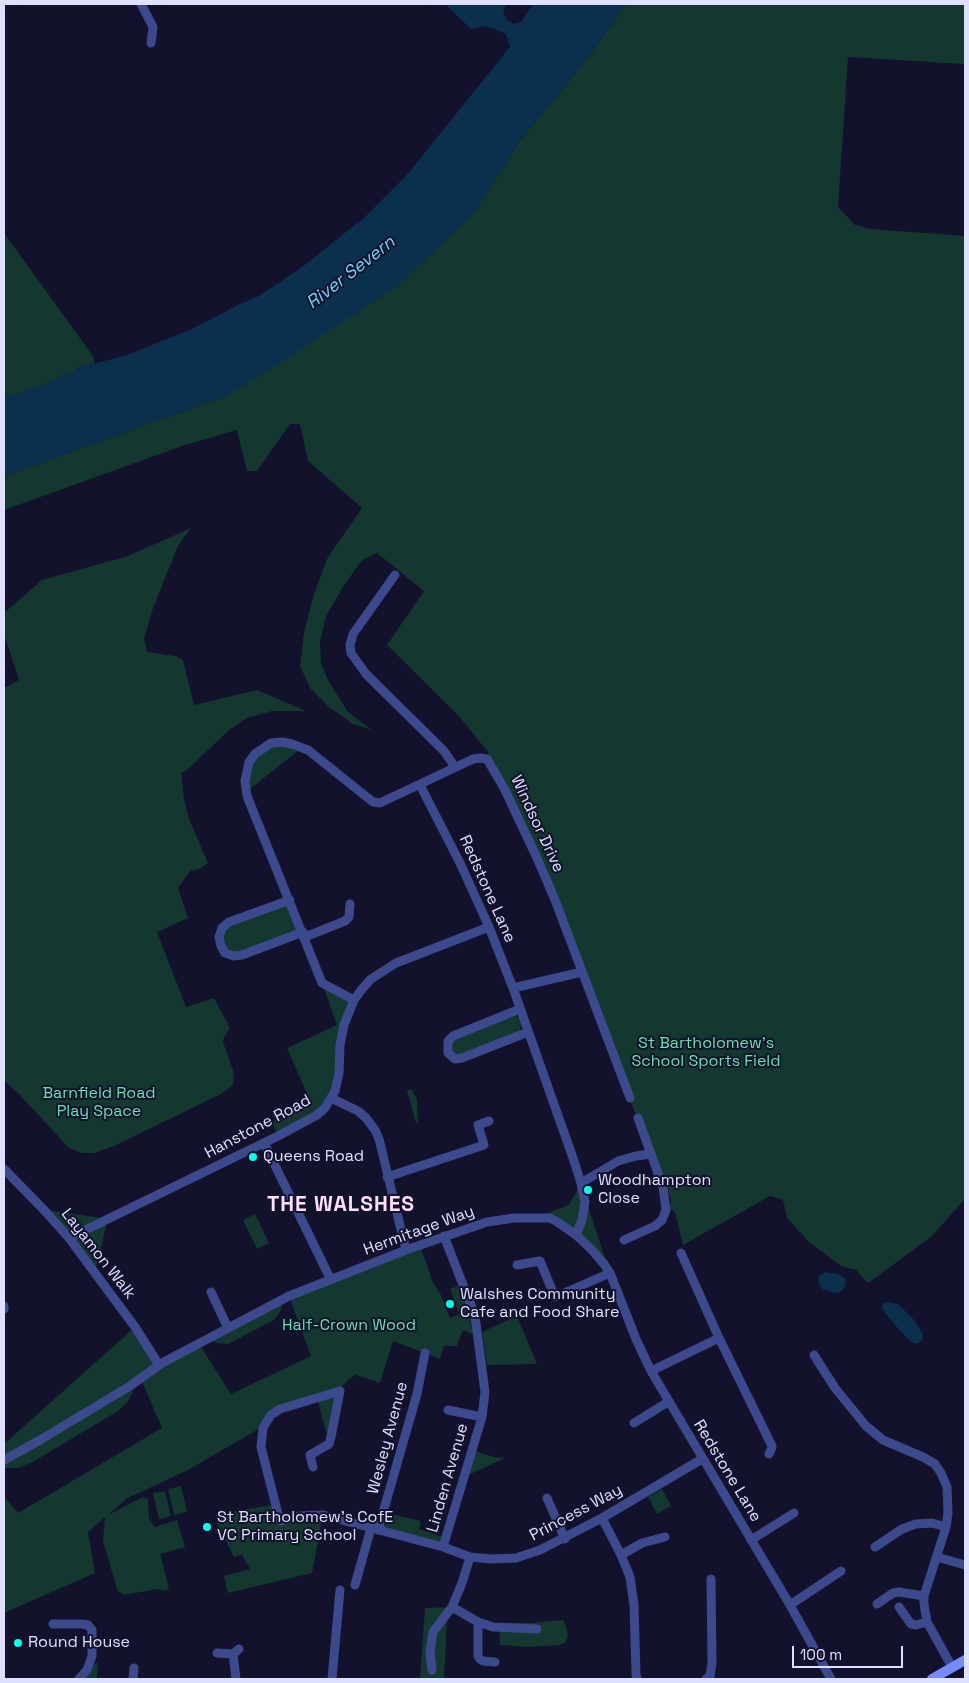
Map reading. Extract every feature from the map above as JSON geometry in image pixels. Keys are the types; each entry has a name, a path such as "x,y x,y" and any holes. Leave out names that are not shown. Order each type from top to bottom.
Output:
{"main road":[{"path":"932,1679 965,1660"}],"street":[{"path":"141,4 154,27 151,43"},
{"path":"395,574 353,634 350,645 351,653 366,674 444,751 456,767"},
{"name":"Windsor Drive","path":"290,900 246,792 246,771 249,762 262,748 276,743 303,747 376,803 380,803 420,785 473,759 487,759 538,858 630,1098"},
{"name":"Redstone Lane","path":"420,785 462,865 489,927 513,988 581,1182 585,1208 576,1235"},
{"path":"350,904 349,917 345,921 304,935 242,955 234,956 226,953 220,946 219,937 222,928 229,922 290,900 304,935 322,983 354,1000"},
{"name":"Hanstone Road","path":"69,1238 264,1143 317,1115 325,1108 335,1091 339,1074 340,1045 344,1025 354,1000 371,979 396,963 489,927"},
{"path":"513,988 582,972"},
{"path":"520,1009 453,1036 448,1041 448,1053 455,1059 462,1058 528,1032"},
{"path":"331,1098 358,1111 372,1125 379,1139 406,1250"},
{"path":"624,1240 655,1226 662,1220 666,1210 663,1187 638,1118"},
{"path":"387,1177 484,1145 478,1125 489,1121"},
{"path":"264,1143 331,1280"},
{"path":"581,1182 618,1161 651,1154"},
{"name":"Layamon Walk","path":"4,1169 69,1238 135,1327 159,1365"},
{"name":"Hermitage Way","path":"4,1460 113,1396 159,1365 289,1296 406,1250 487,1222 502,1218 550,1218 576,1235 592,1249 610,1274"},
{"name":"Linden Avenue","path":"443,1548 482,1417 485,1392 475,1316 444,1236"},
{"path":"681,1253 719,1338 772,1446 768,1454"},
{"path":"517,1265 540,1261 555,1297 610,1274"},
{"name":"Redstone Lane","path":"610,1274 651,1371 790,1604 831,1679"},
{"path":"211,1292 228,1328"},
{"path":"651,1371 719,1338"},
{"name":"Wesley Avenue","path":"355,1585 375,1529 417,1394 425,1353"},
{"path":"814,1355 836,1388 866,1426 883,1440 923,1457 934,1464 941,1473 947,1487 949,1502 946,1527 924,1596 927,1622 952,1667"},
{"name":"Princess Way","path":"313,1467 310,1455 328,1444 331,1437 340,1390 280,1409 272,1415 263,1428 261,1447 281,1522 300,1516 322,1516 375,1529 470,1557 491,1559 516,1558 565,1539 702,1459"},
{"path":"634,1423 668,1402"},
{"name":"Linden Avenue","path":"448,1410 482,1417"},
{"path":"547,1498 565,1539"},
{"path":"751,1540 794,1513"},
{"path":"602,1518 630,1577 637,1679"},
{"path":"875,1548 902,1529 916,1524 932,1523 946,1527"},
{"path":"621,1555 642,1542 665,1537"},
{"path":"432,1670 430,1652 434,1632 452,1607 470,1557"},
{"path":"938,1557 965,1565"},
{"path":"790,1604 841,1571"},
{"path":"706,1679 710,1676 712,1663 715,1589 711,1579"},
{"path":"332,1679 340,1590"},
{"path":"877,1604 892,1593 899,1592 924,1596"},
{"path":"452,1607 478,1622 500,1627 537,1629"},
{"path":"899,1607 911,1624 916,1625 927,1622"},
{"path":"478,1622 478,1656 483,1662 495,1662"},
{"path":"53,1624 82,1624 88,1625 92,1630 92,1656 87,1670 79,1679"},
{"path":"217,1653 236,1651 236,1679"},
{"path":"133,1679 134,1668"}],"green space":[{"name":"St Bartholomew's School Sports Field","path":"626,4 965,4 965,64 848,57 838,207 855,225 871,229 965,236 965,1199 931,1237 868,1283 856,1270 841,1266 809,1242 787,1218 783,1200 770,1196 683,1245 675,1212 670,1208 671,1200 664,1174 659,1176 555,900 491,765 488,752 458,715 387,645 424,591 377,553 361,561 343,587 326,616 320,641 321,664 328,680 348,712 372,730 353,724 329,707 310,688 300,666 304,632 314,594 328,557 362,508 308,461 300,424 290,424 257,471 247,471 237,430 185,445 4,510 4,476 228,395 473,214 519,142 589,56"},
{"path":"4,233 93,356 95,363 78,368 74,373 65,374 57,379 15,395 4,395"},
{"name":"Barnfield Road Play Space","path":"191,528 178,546 153,608 144,639 147,652 175,656 183,660 194,705 257,690 306,711 272,711 247,718 228,731 187,770 181,773 189,819 208,863 199,869 190,871 178,888 188,918 157,932 186,1007 214,998 230,1028 223,1042 234,1073 233,1085 221,1094 114,1146 94,1153 82,1153 69,1148 19,1094 4,1081 4,688 19,680 4,634 4,613 42,580 128,556"},
{"path":"271,743 303,747 246,792 249,762"},
{"path":"290,900 303,932 242,955 225,953 222,928"},
{"path":"322,983 354,1000 340,1045 328,1103 278,1136 272,1122 311,1103 287,1048 337,1025"},
{"path":"515,1016 519,1018 521,1023 520,1031 458,1056 452,1053 452,1041"},
{"path":"411,1089 417,1099 418,1123 416,1123 407,1091"},
{"path":"581,1183 610,1273 592,1249 545,1217 548,1213 569,1205"},
{"path":"46,1210 108,1219 95,1271"},
{"path":"255,1214 269,1243 257,1249 243,1220"},
{"name":"Half-Crown Wood","path":"420,1245 433,1283 440,1293 450,1318 459,1314 450,1289 458,1286 474,1335 463,1330 457,1346 444,1346 440,1359 393,1341 380,1383 356,1375 349,1379 340,1390 329,1444 317,1397 280,1409 257,1430 188,1470 126,1499 108,1515 143,1497 148,1499 149,1518 155,1527 177,1520 185,1547 160,1554 169,1588 166,1591 157,1589 124,1595 118,1592 103,1541 105,1517 88,1532 95,1573 4,1613 4,1496 18,1513 162,1428 141,1379 130,1385 133,1392 128,1401 118,1411 36,1460 19,1468 4,1468 4,1444 134,1328 159,1365 199,1344 231,1394 311,1356 289,1296"},
{"path":"282,1300 281,1310 274,1320 228,1344 217,1343 209,1339"},
{"path":"517,1316 537,1364 487,1365 482,1332"},
{"path":"472,1450 494,1457 505,1458 464,1477"},
{"path":"181,1486 187,1512 174,1515 168,1489"},
{"path":"662,1489 671,1506 657,1514 648,1497"},
{"path":"165,1491 171,1516 159,1519 153,1493"},
{"path":"276,1504 281,1521 323,1515 312,1573 228,1593 224,1576 250,1569 242,1555 234,1557 225,1539 220,1540 216,1515"},
{"path":"383,1512 421,1521 419,1529 446,1538 443,1547 378,1530"},
{"path":"452,1607 447,1621 444,1679 420,1679 425,1608"},
{"path":"563,1620 568,1636 565,1643 527,1647 500,1645 499,1623 532,1623"},
{"path":"98,1663 97,1679 82,1679 95,1664"}],"water":[{"name":"River Severn","path":"445,4 507,4 503,10 506,19 514,24 521,22 533,4 626,4 589,56 519,142 473,214 396,287 228,395 4,476 4,395 15,395 57,379 65,374 74,373 78,368 127,355 192,329 259,296 301,268 360,222 406,176 510,47 506,34 486,26 471,29"},
{"path":"825,1272 837,1274 845,1278 846,1284 840,1292 834,1293 822,1289 818,1281 819,1276"},
{"path":"887,1302 898,1304 915,1321 923,1335 922,1341 917,1344 911,1342 895,1325 883,1310 882,1306"}],"place":[{"name":"Queens Road","path":"253,1157"},
{"name":"Woodhampton Close","path":"588,1190"},
{"name":"Walshes Community Cafe and Food Share","path":"450,1304"},
{"name":"St Bartholomew's CofE VC Primary School","path":"207,1527"},
{"name":"Round House","path":"18,1643"}],"district":[{"name":"THE WALSHES","path":"341,1205"}]}
